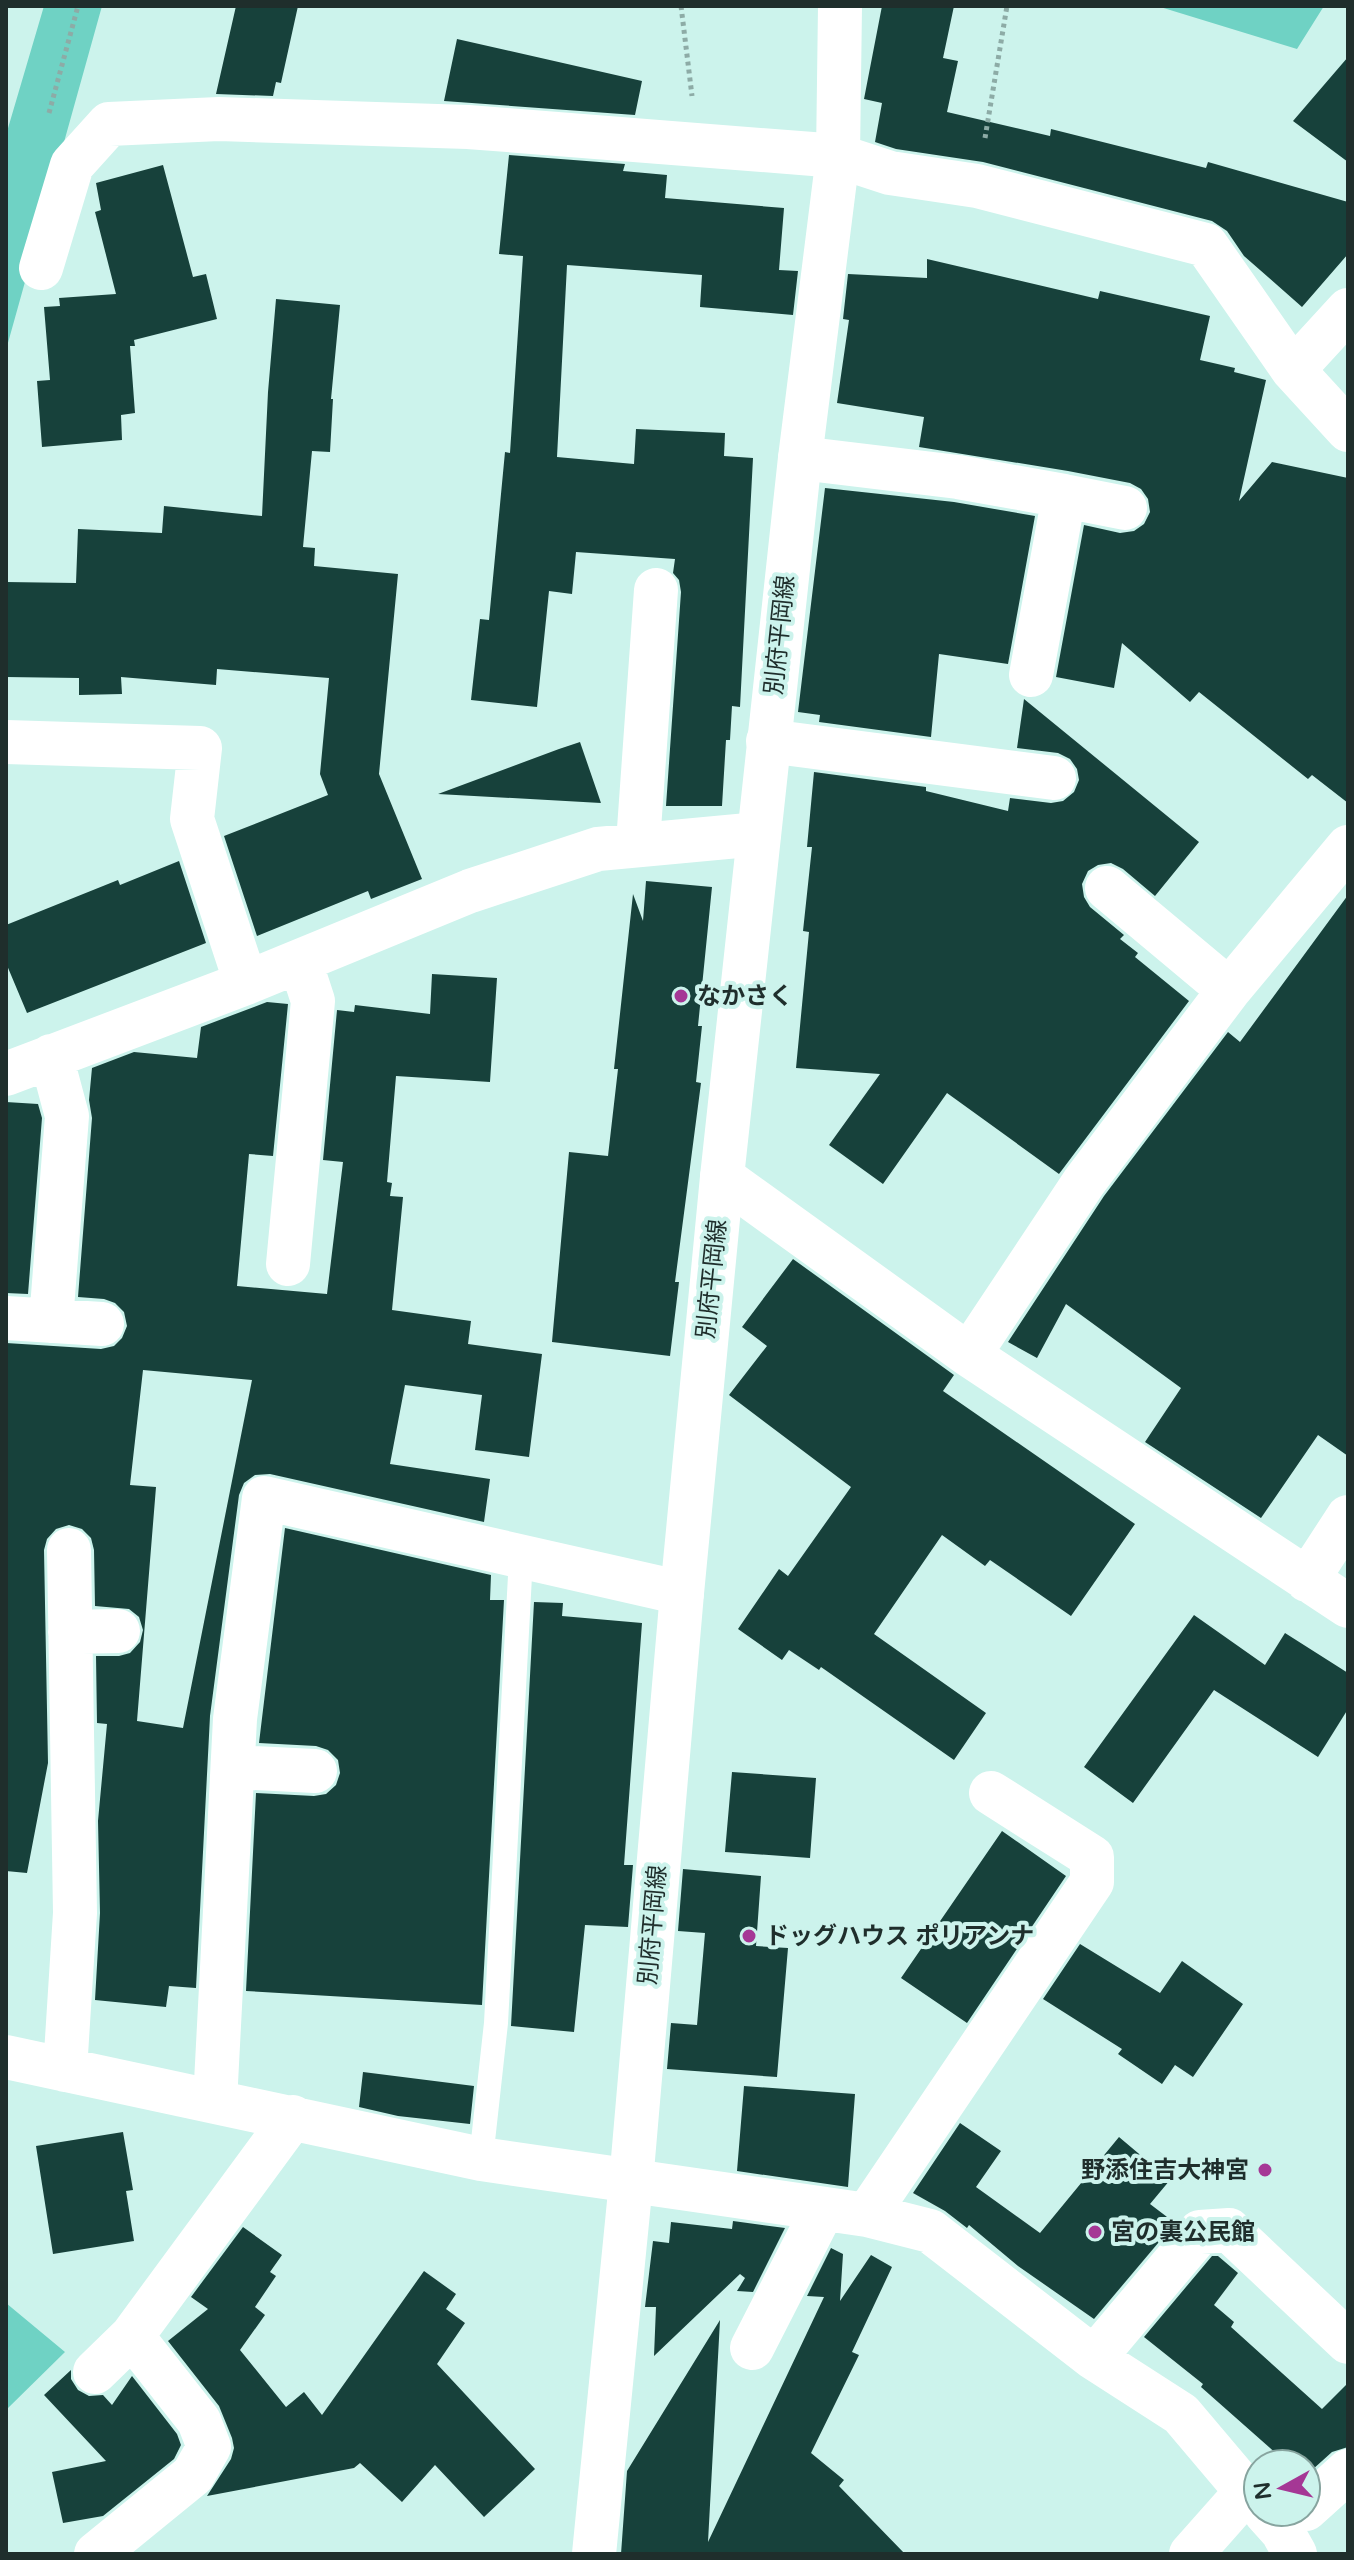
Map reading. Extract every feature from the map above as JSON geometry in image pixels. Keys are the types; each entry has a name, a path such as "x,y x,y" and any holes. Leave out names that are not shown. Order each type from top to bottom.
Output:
{"street":[{"name":"別府平岡線","path":"594,2554 631,2182 722,1177 800,458 838,156 840,6"},
{"path":"41,268 72,165 109,124 219,119 453,126 838,156 890,173 977,186 1206,245 1293,370 1348,430"},
{"path":"1293,370 1348,310"},
{"path":"800,458 958,477 1125,508"},
{"path":"1031,675 1064,496"},
{"path":"638,843 656,590"},
{"path":"768,741 1054,778"},
{"path":"6,742 200,748 192,819 246,983"},
{"path":"6,1074 246,983 470,891 598,849 759,834"},
{"path":"969,1355 1084,1182 1229,990 1348,847"},
{"path":"1107,888 1229,990"},
{"path":"289,1264 313,1001 300,961"},
{"path":"51,1056 67,1116 51,1321"},
{"path":"722,1177 969,1355 1348,1606"},
{"path":"6,1318 102,1324"},
{"path":"215,2102 235,1719 264,1498 682,1593"},
{"path":"1307,1580 1348,1517"},
{"path":"65,2070 75,1913 69,1550"},
{"path":"70,1632 118,1631"},
{"path":"233,1767 315,1771"},
{"path":"867,2215 1092,1882 1092,1857 991,1793"},
{"path":"6,2057 293,2117 416,2147 631,2182 867,2215 930,2231 1094,2358 1181,2414 1242,2477"},
{"path":"95,2372 132,2336 293,2117"},
{"path":"752,2348 823,2209"},
{"path":"1094,2358 1200,2232 1229,2230 1348,2342"},
{"path":"125,2546 193,2475 209,2447 199,2421 132,2336"},
{"path":"1322,2488 1348,2471"},
{"path":"1191,2554 1251,2528"}],"lane":[{"path":"481,2159 496,2023 521,1557"}],"path":[{"path":"681,6 700,145"},
{"path":"977,186 1007,6"}],"green space":[{"path":"44,6 102,6 6,350 6,135"},
{"path":"1157,6 1324,6 1297,49"},
{"path":"6,2303 65,2352 6,2410"}],"building":[{"path":"236,6 298,6 281,83 276,82 273,96 216,94"},
{"path":"882,6 954,6 943,58 958,61 947,112 1050,136 1051,129 1206,168 1208,162 1348,202 1348,254 1302,307 1244,256 1227,231 1212,221 983,162 896,149 875,142 882,103 864,99"},
{"path":"457,39 642,81 635,115 444,101"},
{"path":"1348,57 1348,162 1293,121"},
{"path":"509,155 625,164 623,171 667,175 665,198 784,208 779,270 798,271 793,315 700,307 702,275 567,265 557,457 634,464 636,429 725,433 724,456 753,458 740,707 732,706 730,740 726,740 722,806 666,806 681,592 679,580 673,573 675,559 576,552 572,594 549,591 537,707 471,700 480,619 489,620 505,452 510,453 523,256 499,254"},
{"path":"163,165 193,277 206,274 217,319 134,340 135,346 130,346 135,413 121,415 122,440 42,447 37,381 50,380 44,307 60,306 59,298 116,294 95,212 101,210 96,183"},
{"path":"927,259 1098,299 1100,291 1210,316 1200,360 1235,368 1234,372 1266,380 1239,501 1272,462 1348,478 1348,803 1312,775 1308,779 1199,692 1190,702 1122,643 1114,688 1056,677 1084,525 1120,533 1134,531 1144,524 1150,512 1148,499 1141,489 1130,483 1068,471 919,447 924,417 837,403 849,320 843,319 848,274 927,278"},
{"path":"276,299 340,305 331,399 330,452 312,451 303,547 315,548 314,566 398,574 379,774 422,879 371,899 368,891 257,936 224,836 328,795 320,774 329,678 217,669 216,685 121,677 122,694 79,695 79,678 6,677 6,582 76,583 78,529 162,533 164,506 262,516"},
{"path":"825,488 954,502 1035,516 1008,664 939,654 931,737 819,722 820,715 798,712"},
{"path":"1024,699 1199,842 1155,896 1123,869 1111,863 1088,871 1082,884 1090,907 1124,935 1120,939 1138,953 1135,957 1189,1001 1059,1174 947,1093 883,1184 829,1145 880,1074 796,1068 809,932 803,931 812,847 807,847 814,772 926,787 926,791 1008,811 1010,798 1051,803 1063,801 1074,792 1079,780 1077,769 1070,759 1058,753 1017,748"},
{"path":"580,742 601,803 438,794 559,749"},
{"path":"179,861 206,943 27,1013 6,963 6,925 118,880 120,885"},
{"path":"646,881 712,887 698,1026 702,1026 696,1082 701,1083 675,1282 679,1282 670,1356 552,1342 569,1152 608,1156 633,894 643,921"},
{"path":"1348,895 1348,1456 1318,1435 1261,1518 1145,1442 1181,1388 1066,1304 1037,1358 1008,1342 1104,1196 1228,1032 1240,1042"},
{"path":"432,974 497,978 490,1082 396,1076 387,1182 392,1183 390,1196 403,1197 392,1310 471,1321 468,1344 542,1354 529,1457 475,1450 482,1395 405,1385 390,1464 490,1479 484,1522 270,1474 255,1475 244,1483 239,1495 210,1716 196,1988 169,1986 166,2007 95,2000 100,1913 98,1821 107,1724 97,1723 96,1656 130,1653 140,1642 143,1630 139,1617 129,1609 95,1606 91,1538 82,1529 69,1525 56,1529 47,1539 44,1550 48,1763 27,1873 6,1871 6,1343 101,1349 114,1346 127,1326 124,1312 115,1303 78,1297 92,1118 89,1100 92,1068 134,1052 197,1058 201,1027 267,1002 288,1004 273,1156 249,1154 237,1286 327,1294 343,1162 323,1160 337,1010 354,1012 355,1005 430,1014","holes":["143,1370 252,1380 183,1728 137,1721 156,1487 130,1485"]},
{"path":"6,1102 38,1104 42,1118 28,1294 6,1293"},
{"path":"793,1259 954,1375 943,1391 1135,1524 1071,1616 990,1560 985,1566 942,1535 874,1634 986,1713 954,1760 821,1667 819,1670 789,1650 782,1660 738,1629 779,1569 788,1576 851,1487 729,1395 767,1346 742,1327"},
{"path":"285,1528 491,1575 490,1600 504,1600 482,2005 246,1991 256,1793 326,1794 336,1785 340,1773 338,1760 328,1750 316,1746 259,1743"},
{"path":"534,1602 563,1603 562,1616 642,1623 624,1865 633,1865 628,1927 585,1925 574,2032 511,2026"},
{"path":"1194,1615 1265,1665 1285,1633 1348,1673 1348,1709 1318,1757 1214,1690 1133,1803 1084,1767"},
{"path":"732,1772 816,1778 810,1858 725,1852"},
{"path":"1002,1831 1066,1876 967,2023 901,1978"},
{"path":"683,1869 761,1876 756,1946 788,1948 777,2077 667,2069 671,2023 697,2025 705,1933 678,1931"},
{"path":"1080,1944 1160,1993 1182,1961 1243,2004 1193,2077 1175,2065 1162,2084 1118,2054 1122,2049 1043,1999"},
{"path":"363,2072 474,2086 470,2124 398,2116 359,2107"},
{"path":"744,2086 855,2094 848,2187 737,2171"},
{"name":"宮の裏公民館","path":"960,2123 1001,2151 976,2187 1040,2233 1119,2137 1170,2180 1150,2204 1175,2223 1094,2319 1018,2266 969,2225 967,2228 913,2193"},
{"path":"123,2132 133,2190 126,2191 134,2241 53,2254 36,2146"},
{"path":"733,2221 785,2228 753,2292 737,2291 745,2278 740,2274 654,2356 656,2307 645,2307 653,2241 669,2243 671,2222 732,2229"},
{"path":"243,2227 282,2255 270,2272 276,2276 255,2307 265,2315 240,2350 286,2407 304,2392 322,2415 424,2271 456,2294 446,2309 465,2323 437,2364 535,2469 484,2517 435,2465 402,2502 360,2463 354,2468 207,2496 231,2459 234,2448 232,2438 219,2406 168,2341 208,2309 191,2297"},
{"path":"831,2248 843,2254 840,2301 871,2255 892,2267 852,2352 859,2355 811,2453 844,2480 839,2486 905,2554 621,2554 627,2471 720,2320 708,2542 824,2297 807,2296"},
{"path":"1212,2256 1218,2256 1238,2273 1214,2305 1234,2322 1231,2327 1322,2409 1348,2383 1348,2447 1332,2452 1322,2461 1322,2448 1270,2448 1201,2387 1203,2384 1144,2337"},
{"path":"71,2370 71,2379 78,2390 89,2396 103,2395 112,2405 132,2376 177,2434 181,2445 174,2459 103,2516 63,2523 52,2472 106,2461 44,2395"}],"place":[{"name":"なかさく","path":"681,996"},
{"name":"ドッグハウス ポリアンナ","path":"749,1936"},
{"name":"野添住吉大神宮","path":"1265,2170"},
{"name":"宮の裏公民館","path":"1095,2232"}]}
